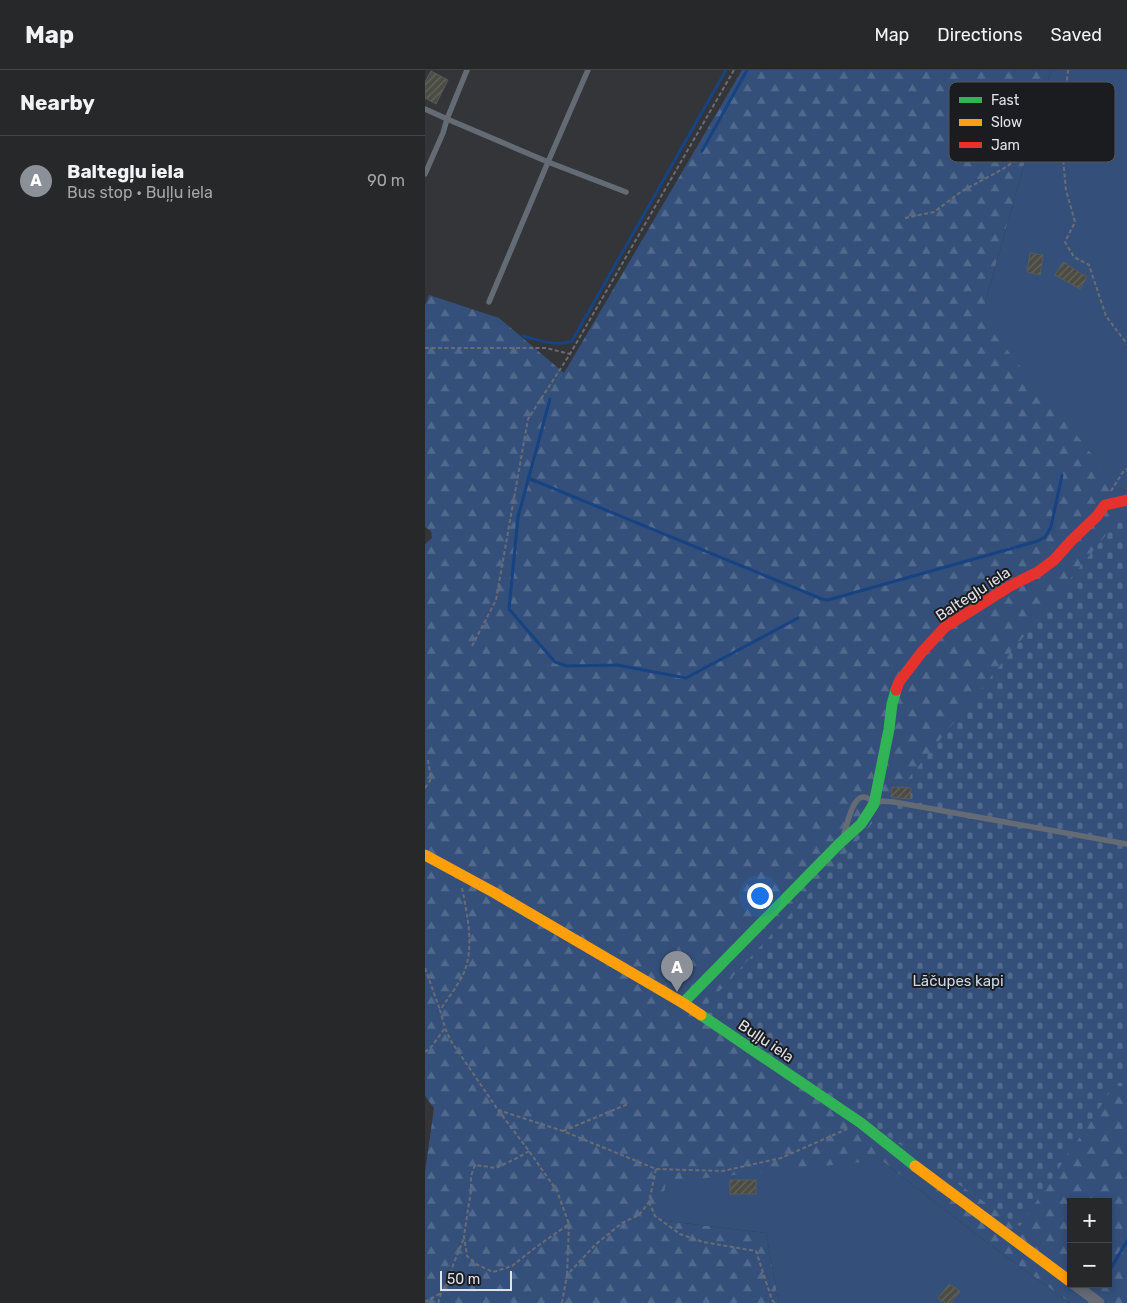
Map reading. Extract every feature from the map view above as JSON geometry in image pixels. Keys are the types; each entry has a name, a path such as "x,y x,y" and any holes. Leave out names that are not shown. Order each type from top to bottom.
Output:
{"street":[{"path":"1105,505 1127,500"},
{"name":"Baltegļu iela","path":"683,1003 861,824 874,804 889,729 891,704 899,682 921,653 945,627 1010,586 1038,572 1054,560 1105,505"},
{"name":"Buļļu iela","path":"425,855 495,893 683,1003 861,1123 1067,1279"},
{"path":"1079,1288 1099,1303"}],"lane":[{"path":"425,174 467,70"},
{"path":"489,302 588,70"},
{"path":"425,109 548,162 626,192"},
{"path":"840,843 853,806 859,798 864,797 874,804 883,801 894,802 1127,844"}],"path":[{"path":"472,646 495,600 528,419 571,354 734,70"},
{"path":"905,218 934,212 962,191 1013,162"},
{"path":"1063,162 1066,190 1075,222 1065,242 1073,257 1089,265 1106,316 1127,344"},
{"path":"425,348 546,348 571,354"},
{"path":"1105,505 1109,495 1127,468"},
{"path":"425,788 431,779 428,760"},
{"path":"440,1010 464,972 470,948 468,917 459,874"},
{"path":"425,968 451,1041 557,1191 569,1224 567,1275 561,1303"},
{"path":"425,1052 432,1046 445,1028"},
{"path":"563,1131 627,1104"},
{"path":"498,1110 563,1131 656,1169 723,1171 781,1158 861,1123"},
{"path":"438,1303 441,1293 448,1283 464,1236 471,1190 471,1176 475,1165 496,1168 529,1150"},
{"path":"567,1275 596,1244 622,1223 639,1215 649,1202 656,1169"},
{"path":"649,1202 655,1216 680,1234 703,1242 756,1251 772,1300 775,1303"},
{"path":"464,1236 467,1256 476,1264 493,1272 513,1266 569,1224"},
{"path":"425,1302 441,1293"}],"green space":[{"path":"742,70 1051,70 1048,82 949,82 949,162 1025,162 985,303 1121,490 1127,491 1127,1303 1070,1303 989,1244 881,1160 659,1220 766,1233 779,1303 425,1303 425,1172 434,1108 425,1096 425,544 432,538 431,531 425,527 425,305 429,295 499,318 564,373"},
{"path":"1051,70 1127,70 1127,491 1121,490 982,319 1025,162 1115,162 1115,82 1048,82"},
{"name":"Lāčupes kapi","path":"1123,514 1127,516 1127,1086 1114,1086 1020,1226 702,1010 861,837"},
{"path":"881,1160 989,1244 1070,1303 779,1303 766,1233 659,1220 666,1182"}],"building":[{"path":"431,71 448,80 436,104 425,98 425,82"},
{"path":"1030,253 1043,255 1040,275 1027,272"},
{"path":"1063,262 1087,277 1080,289 1055,275"},
{"path":"892,787 911,788 910,799 891,797"},
{"path":"730,1180 756,1180 756,1194 730,1194"},
{"path":"949,1284 960,1291 951,1303 944,1303 938,1298"}],"waterway":[{"path":"523,336 553,343 572,341 726,70"},
{"path":"702,151 747,70"},
{"path":"550,399 518,517 509,609 555,662 567,666 617,665 686,678 798,618"},
{"path":"528,478 828,600 1038,541 1045,537 1051,527 1062,475"},
{"path":"1112,1266 1127,1241"}],"traffic: fast":[{"path":"683,1003 861,824 874,804 896,690"},
{"path":"701,1015 861,1123 915,1166"}],"traffic: slow":[{"path":"425,855 495,893 701,1015"},
{"path":"915,1166 1067,1279"}],"traffic: jam":[{"path":"896,690 899,682 921,653 945,627 1010,586 1038,572 1054,560 1097,516 1105,505 1127,500"}],"place":[{"name":"Baltegļu iela","path":"677,992"}]}
